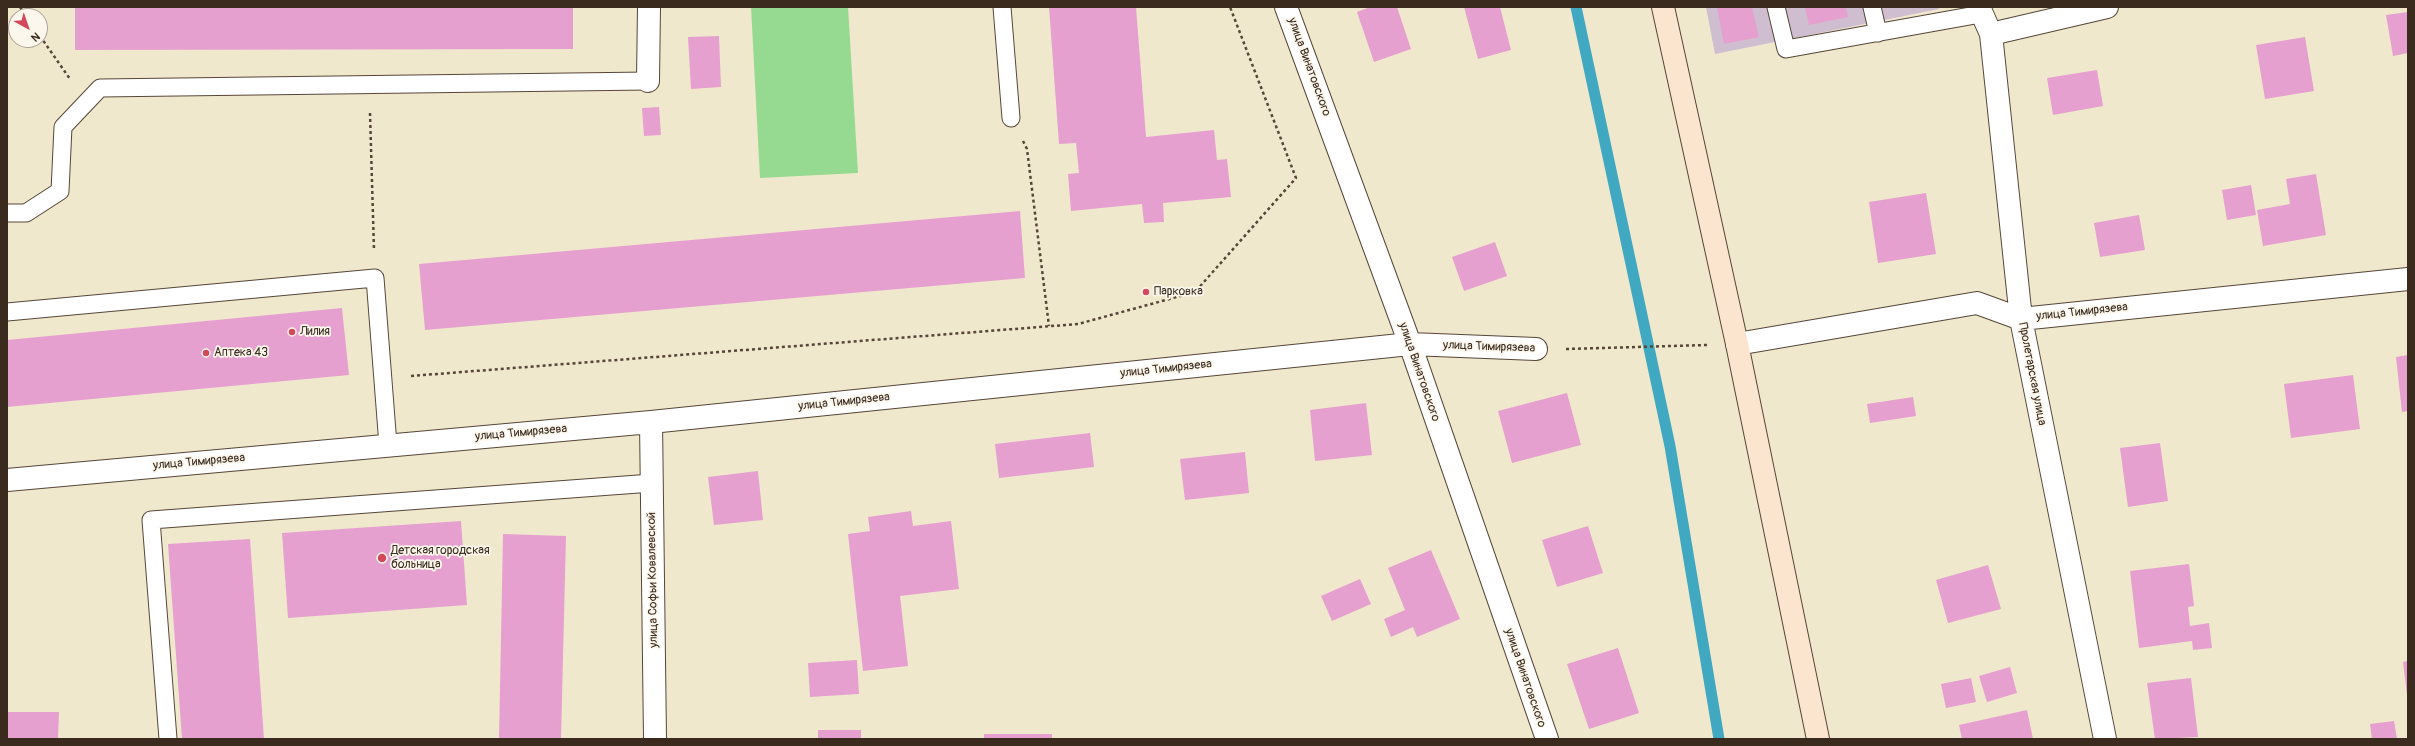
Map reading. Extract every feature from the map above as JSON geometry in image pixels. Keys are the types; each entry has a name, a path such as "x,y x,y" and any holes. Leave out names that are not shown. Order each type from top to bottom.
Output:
{"main road":[{"path":"1663,7 1737,344 1818,739"}],"street":[{"path":"648,81 649,7"},
{"name":"улица Винатовского","path":"1286,7 1410,344 1546,739"},
{"path":"1991,34 2107,7"},
{"name":"Пролетарская улица","path":"1980,10 1991,34 2021,319 2104,739"},
{"name":"улица Тимирязева","path":"1737,344 1977,303 2021,319 2408,279"},
{"name":"улица Тимирязева","path":"7,480 651,422 1410,344 1536,349"},
{"name":"улица Софьи Ковалевской","path":"651,422 655,739"}],"lane":[{"path":"1002,7 1011,118"},
{"path":"1776,7 1786,50 1878,33 1980,10"},
{"path":"1872,7 1878,33"},
{"path":"7,213 26,213 60,192 63,127 100,88 648,81"},
{"path":"7,312 375,278 388,445"},
{"path":"168,739 151,520 652,484"}],"path":[{"path":"382,378 1078,324 1196,292 1296,178 1230,7"},
{"path":"48,47 86,102"},
{"path":"369,84 375,278"},
{"path":"1011,118 1027,149 1049,326"},
{"name":"улица Тимирязева","path":"1536,349 1681,346"}],"shaded area":[{"path":"1706,7 1938,7 1939,9 1715,54"}],"green space":[{"path":"751,7 848,7 858,173 760,178"}],"building":[{"path":"75,7 573,7 573,49 75,50"},
{"path":"1049,7 1136,7 1146,137 1214,130 1217,160 1227,159 1231,197 1163,203 1164,222 1144,223 1142,204 1071,211 1068,174 1079,173 1076,143 1059,144"},
{"path":"1370,7 1397,7 1411,49 1374,62 1357,12"},
{"path":"1464,7 1500,7 1511,50 1478,59"},
{"path":"1717,7 1752,7 1759,37 1724,44"},
{"path":"1805,7 1846,7 1848,17 1809,25"},
{"path":"2408,12 2408,53 2393,56 2386,15"},
{"path":"719,36 721,87 691,89 688,37"},
{"path":"2305,37 2314,91 2265,99 2256,45"},
{"path":"2097,70 2103,106 2053,115 2047,78"},
{"path":"659,107 661,135 644,136 642,108"},
{"path":"2316,174 2326,235 2263,246 2257,210 2290,204 2286,179"},
{"path":"2251,185 2256,215 2227,220 2222,190"},
{"path":"1926,193 1936,254 1878,263 1869,202"},
{"path":"1020,211 1025,278 425,330 419,264"},
{"path":"2139,215 2145,250 2100,257 2094,223"},
{"path":"1495,242 1507,276 1464,291 1452,257"},
{"path":"342,308 349,375 7,407 7,340"},
{"path":"2408,355 2408,411 2402,412 2396,357"},
{"path":"2353,375 2360,429 2291,438 2284,384"},
{"path":"1567,393 1581,445 1512,463 1498,411"},
{"path":"1913,397 1916,416 1870,423 1867,404"},
{"path":"1366,403 1372,455 1315,461 1310,410"},
{"path":"1090,433 1094,467 999,478 995,444"},
{"path":"2160,443 2168,501 2128,507 2120,448"},
{"path":"1245,452 1249,493 1185,500 1180,459"},
{"path":"758,471 763,520 714,525 708,477"},
{"path":"911,511 913,526 951,521 959,589 900,596 908,666 863,671 848,534 870,531 868,517"},
{"path":"461,521 467,605 288,618 282,533"},
{"path":"1588,526 1603,573 1557,587 1542,540"},
{"path":"503,534 566,536 561,739 499,739"},
{"path":"250,539 264,739 182,739 168,544"},
{"path":"1431,550 1460,619 1417,637 1413,627 1391,637 1384,619 1405,610 1388,568"},
{"path":"2189,564 2194,606 2188,607 2190,626 2209,623 2212,648 2193,650 2192,641 2139,648 2130,571"},
{"path":"1988,565 2001,609 1948,623 1936,580"},
{"path":"1360,579 1371,604 1332,621 1321,596"},
{"path":"1618,648 1639,713 1589,729 1567,664"},
{"path":"857,660 859,694 810,697 808,663"},
{"path":"2408,661 2408,695 2407,695 2403,662"},
{"path":"2010,667 2017,693 1987,702 1979,676"},
{"path":"1971,678 1976,702 1946,708 1941,684"},
{"path":"2191,678 2198,737 2155,739 2147,683"},
{"path":"2027,710 2033,739 1962,739 1959,725"},
{"path":"7,712 59,712 58,739 7,739"},
{"path":"2394,721 2397,739 2372,739 2370,724"},
{"path":"818,730 861,730 861,739 818,739"},
{"path":"984,734 1052,734 1052,739 984,739"}],"waterway":[{"path":"1576,7 1670,446 1719,739"}],"place":[{"name":"Парковка","path":"1146,292"},
{"name":"Лилия","path":"292,332"},
{"name":"Аптека 43","path":"206,353"},
{"name":"Детская городская больница","path":"382,558"}]}
